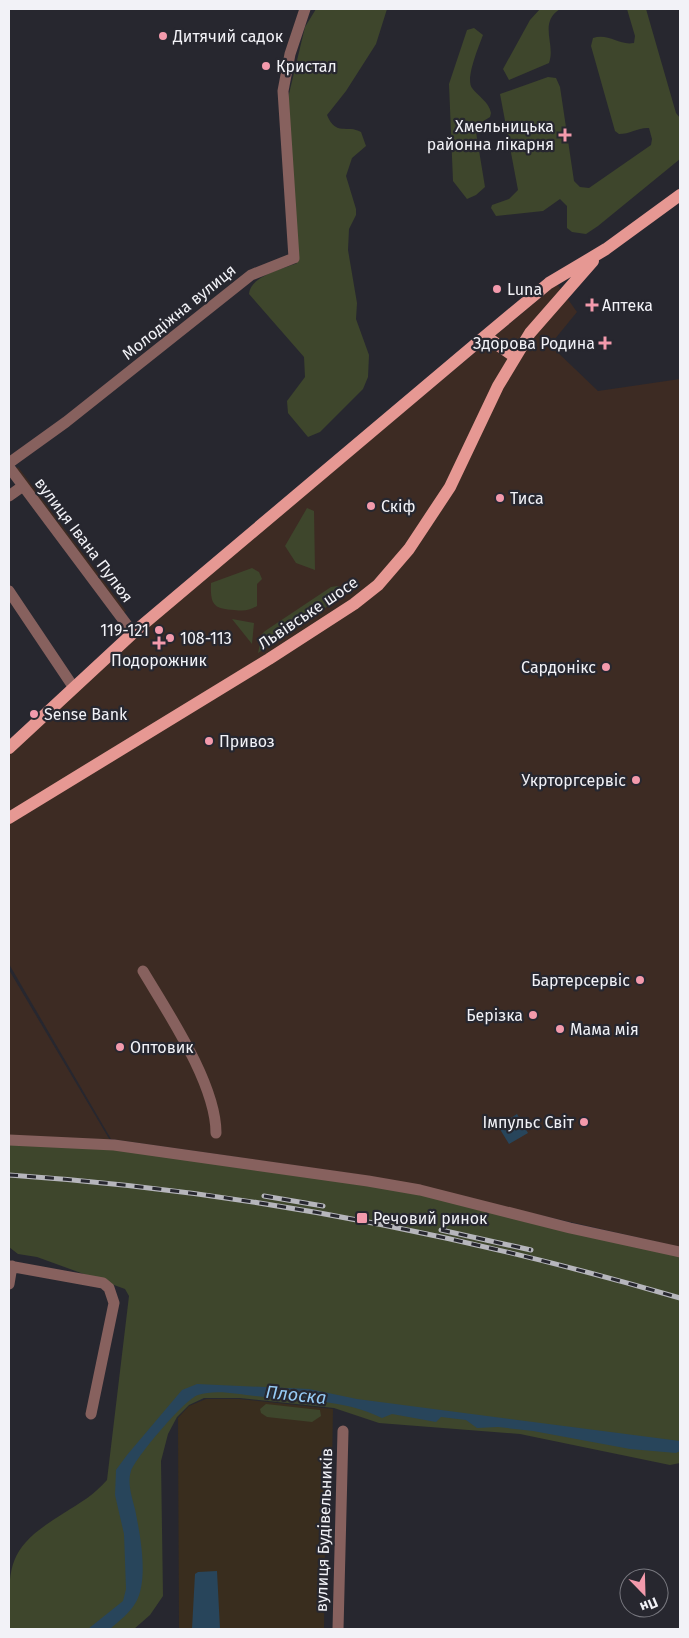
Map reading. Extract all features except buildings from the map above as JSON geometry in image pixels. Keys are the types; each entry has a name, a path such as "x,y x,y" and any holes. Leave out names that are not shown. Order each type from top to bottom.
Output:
{"main road":[{"name":"Львівське шосе","path":"9,748 132,633 478,342 550,283 606,249 680,195"},
{"name":"Львівське шосе","path":"9,818 269,659 354,604 378,585 409,550 450,487 498,386 530,333 558,299 606,249"},
{"path":"478,342 491,340 515,357"}],"street":[{"name":"Молодіжна вулиця","path":"9,465 251,275 294,258 283,91 290,54 304,9"},
{"name":"вулиця Івана Пулюя","path":"9,465 132,633"},
{"path":"9,496 23,486"},
{"path":"9,592 74,688"},
{"path":"143,971 176,1027 206,1088 216,1133"},
{"path":"9,1140 114,1144 368,1180 420,1190 570,1228 680,1252"},
{"path":"9,1284 10,1266 97,1282 109,1288 114,1303 91,1414"},
{"name":"вулиця Будівельників","path":"338,1629 343,1431"}],"shaded area":[{"name":"Речовий ринок","path":"557,284 577,312 550,345 598,391 680,379 680,1247 369,1176 111,1139 9,964 9,753 136,636"},
{"path":"18,467 126,611 121,614 14,471"},
{"path":"9,970 108,1137 114,1145 9,1140"},
{"path":"206,1399 239,1399 333,1409 332,1467 326,1480 324,1629 179,1629 178,1418 189,1406"}],"green space":[{"path":"316,9 387,9 376,44 346,91 327,115 330,122 338,128 361,132 366,146 352,158 346,176 356,209 356,215 349,229 348,250 357,303 356,319 369,355 368,377 363,389 320,432 308,437 288,413 287,401 305,377 304,357 249,294 255,282 261,278 297,263 288,98 305,27"},
{"path":"540,9 560,9 553,15 550,21 551,56 549,63 509,80 503,69 530,20"},
{"path":"627,9 646,9 676,113 680,118 680,159 586,234 572,232 567,228 567,206 560,199 543,211 496,216 491,208 492,205 509,199 518,190 500,94 548,77 556,78 560,87 574,181 580,187 589,188 651,145 652,139 649,128 623,134 615,131 591,46 593,38 599,37 624,43 634,43 635,36"},
{"path":"474,28 483,35 473,62 470,84 483,99 491,113 490,117 475,126 485,187 476,195 467,199 453,181 449,84 467,30"},
{"path":"307,508 314,511 315,570 296,563 285,546"},
{"path":"252,568 259,572 262,579 257,584 257,606 249,610 218,607 211,596 211,583"},
{"path":"337,586 348,589 349,592 258,653 262,634 265,631 331,587"},
{"path":"232,619 254,623 252,644"},
{"path":"9,1140 114,1145 368,1181 680,1252 680,1463 670,1465 520,1434 379,1423 334,1408 240,1398 204,1398 189,1405 177,1417 168,1434 161,1461 163,1596 150,1615 134,1629 9,1629 11,1574 14,1560 21,1549 31,1537 87,1498 107,1480 129,1296 125,1289 37,1257 18,1254 9,1247"},
{"path":"266,1404 320,1410 321,1416 312,1422 267,1417 261,1413 260,1409"}],"water":[{"path":"517,1114 528,1133 509,1144 498,1126"},
{"name":"Плоска","path":"197,1384 309,1389 357,1399 680,1441 680,1451 676,1453 630,1449 533,1431 498,1427 477,1428 466,1420 441,1417 436,1422 392,1414 382,1418 352,1407 320,1401 227,1392 212,1392 198,1395 183,1407 162,1429 131,1471 131,1495 139,1531 143,1569 140,1592 136,1602 128,1613 110,1629 88,1629 123,1601 126,1589 124,1534 115,1495 116,1470 182,1390"},
{"path":"217,1571 220,1629 192,1629 195,1574 198,1572"}],"railway":[{"path":"9,1175 179,1192 348,1218 515,1254 680,1298"},
{"path":"264,1196 323,1206"},
{"path":"441,1230 531,1250"}],"place":[{"name":"Дитячий садок","path":"163,36"},
{"name":"Кристал","path":"266,66"},
{"name":"Хмельницька районна лікарня","path":"565,135"},
{"name":"Luna","path":"497,289"},
{"name":"Аптека","path":"592,305"},
{"name":"Здорова Родина","path":"605,343"},
{"name":"Тиса","path":"500,498"},
{"name":"Скіф","path":"371,506"},
{"name":"119-121","path":"159,630"},
{"name":"108-113","path":"170,638"},
{"name":"Подорожник","path":"159,643"},
{"name":"Сардонікс","path":"606,667"},
{"name":"Sense Bank","path":"34,714"},
{"name":"Привоз","path":"209,741"},
{"name":"Укрторгсервіс","path":"636,780"},
{"name":"Бартерсервіс","path":"640,980"},
{"name":"Берізка","path":"533,1015"},
{"name":"Мама мія","path":"560,1029"},
{"name":"Оптовик","path":"120,1047"},
{"name":"Імпульс Світ","path":"584,1122"},
{"name":"Речовий ринок","path":"362,1218"}]}
